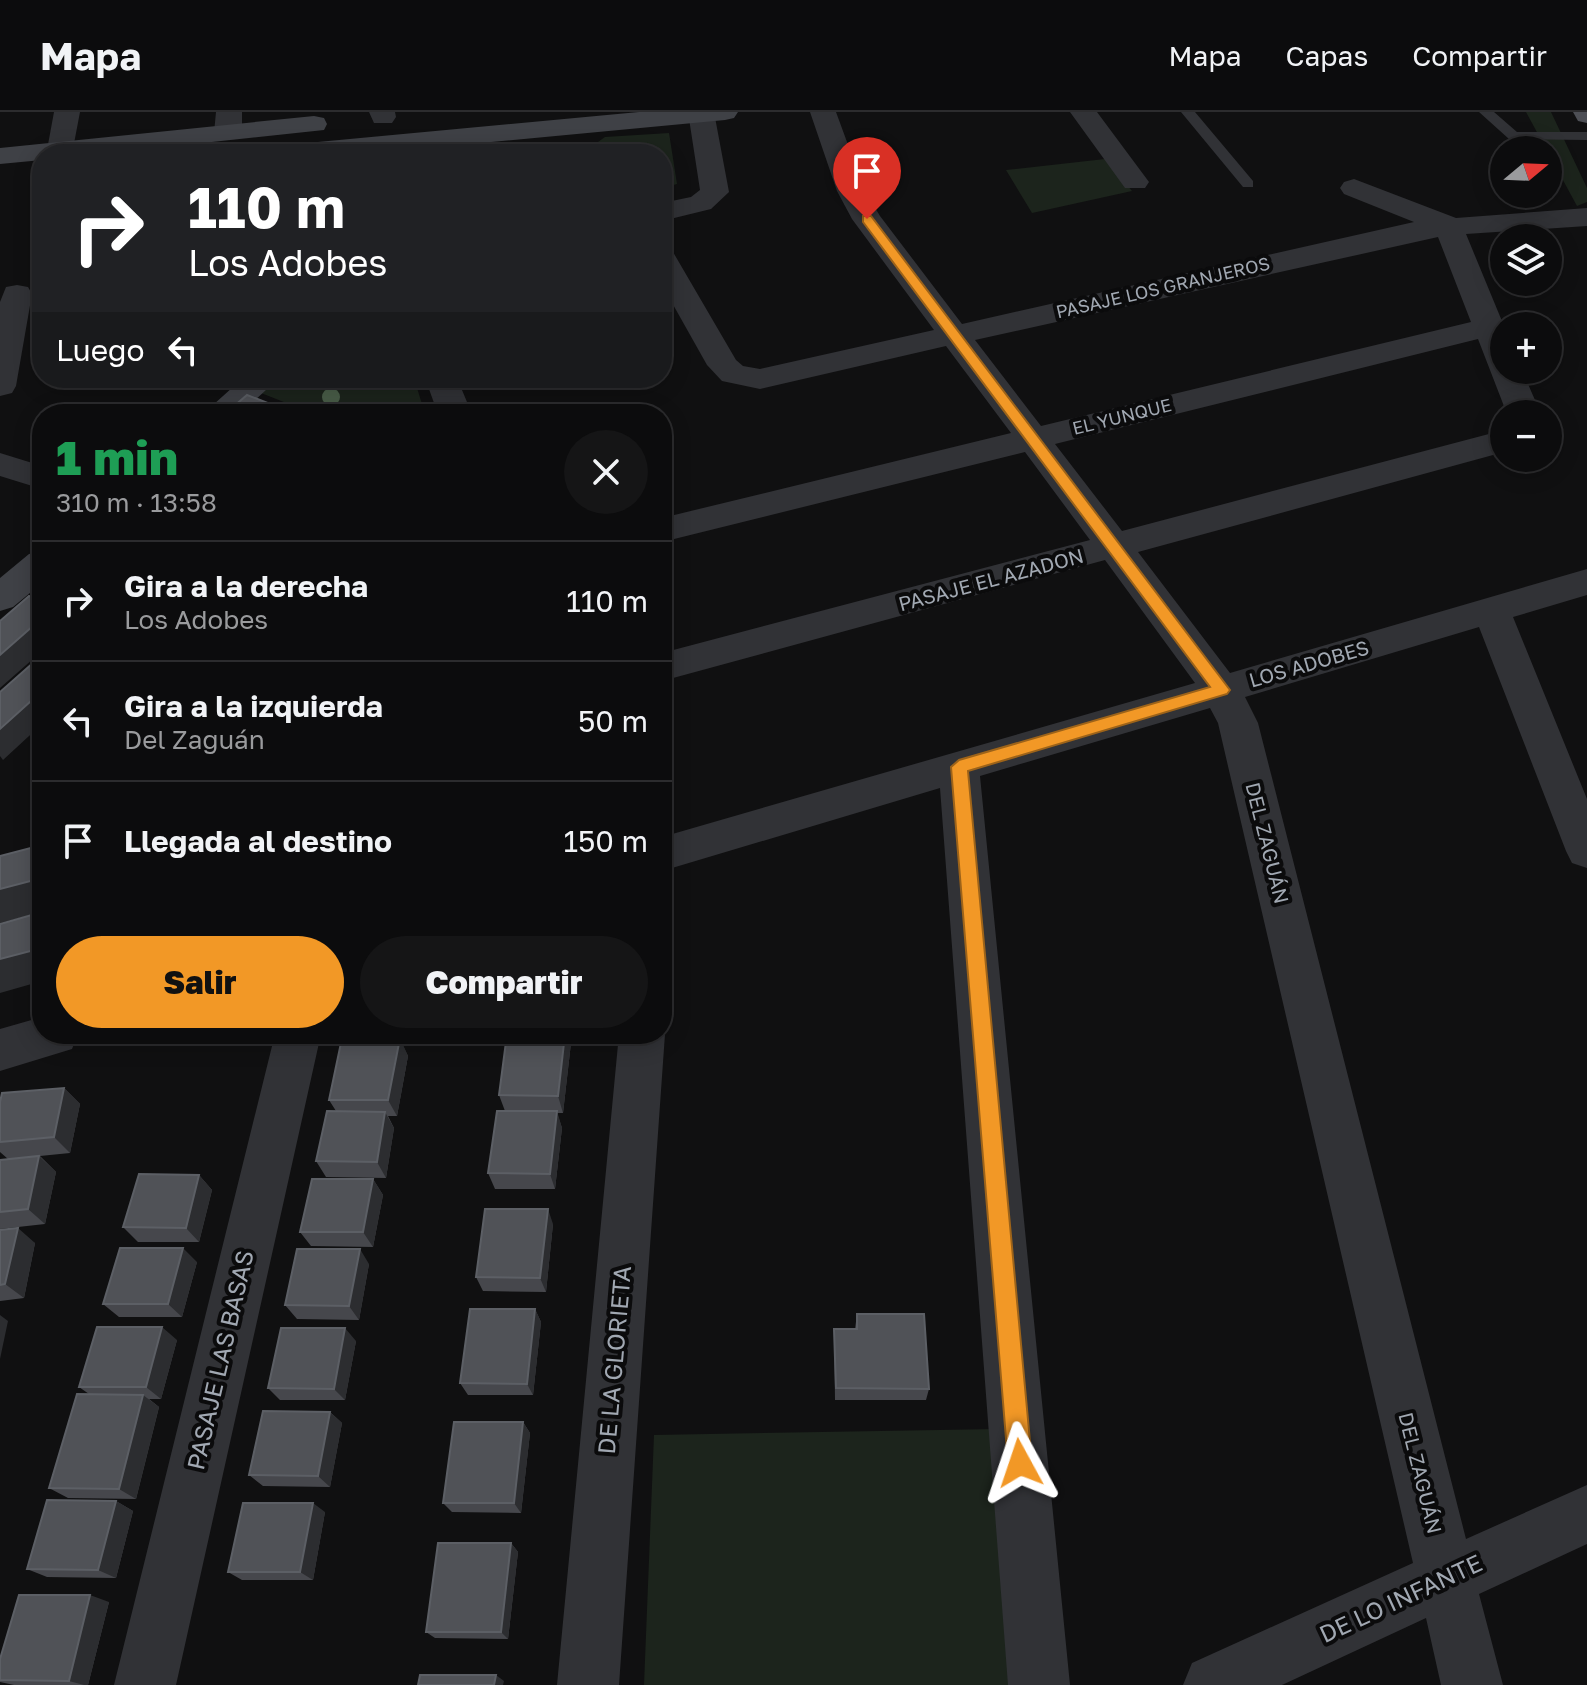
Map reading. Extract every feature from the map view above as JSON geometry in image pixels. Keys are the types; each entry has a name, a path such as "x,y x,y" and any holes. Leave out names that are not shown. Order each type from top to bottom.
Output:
{"street":[{"path":"62,144 67,112"},
{"name":"DEL ZAGUÁN","path":"823,112 858,206 1221,690 1238,723 1472,1685"},
{"path":"1083,112 1135,182"},
{"path":"354,144 561,118 709,113 715,192 701,203 672,210"},
{"path":"98,144 229,123 392,115"},
{"path":"542,144 561,118"},
{"path":"0,156 32,153"},
{"path":"0,182 32,179"},
{"path":"1354,188 1448,225 1489,327"},
{"name":"PASAJE LOS GRANJEROS","path":"672,276 723,365 741,377 769,377 1448,225 1587,217"},
{"path":"0,386 20,294"},
{"name":"EL YUNQUE","path":"672,528 1489,327"},
{"path":"232,404 251,388"},
{"name":"PASAJE EL AZADON","path":"672,664 1490,445"},
{"path":"0,464 32,475"},
{"path":"0,598 32,571"},
{"name":"LOS ADOBES","path":"672,851 1587,582"},
{"path":"1491,610 1587,851"},
{"path":"959,767 1039,1685"},
{"path":"0,1050 32,1041"},
{"name":"PASAJE LAS BASAS","path":"145,1685 296,1044"},
{"name":"DE LA GLORIETA","path":"588,1685 641,1044"},
{"name":"DE LO INFANTE","path":"1214,1685 1587,1514"}],"lane":[{"path":"1188,112 1248,184"},
{"path":"1486,112 1514,136 1587,136"}],"shaded area":[{"path":"1526,112 1551,112 1587,188 1587,202 1577,206 1562,178 1562,136 1539,136"},
{"path":"669,133 671,144 595,144 605,137"},
{"path":"672,152 677,184 672,185"},
{"path":"1105,159 1132,191 1032,213 1006,170"},
{"path":"260,388 417,388 422,404 289,404 256,391"},
{"path":"998,1429 1024,1685 644,1685 654,1435"}],"building":[{"path":"247,395 270,404 237,404"},
{"path":"29,596 32,597 32,627 0,655 0,621"},
{"path":"32,664 32,700 0,729 0,692"},
{"path":"32,848 32,881 0,889 0,856"},
{"path":"32,915 32,951 0,959 0,924"},
{"path":"341,1044 399,1044 388,1100 329,1100"},
{"path":"506,1044 564,1044 558,1096 499,1095"},
{"path":"64,1088 54,1137 0,1142 2,1093"},
{"path":"327,1111 385,1112 377,1162 316,1161"},
{"path":"497,1111 557,1111 550,1174 488,1173"},
{"path":"39,1156 28,1209 0,1212 0,1160"},
{"path":"139,1174 199,1175 186,1228 123,1227"},
{"path":"312,1179 373,1179 363,1232 300,1232"},
{"path":"485,1209 548,1209 540,1278 476,1277"},
{"path":"18,1228 5,1284 0,1285 0,1230"},
{"path":"120,1248 183,1248 168,1304 103,1304"},
{"path":"297,1249 360,1249 349,1306 285,1305"},
{"path":"470,1309 535,1309 527,1384 460,1383"},
{"path":"857,1314 924,1314 929,1389 836,1388 834,1329 857,1329"},
{"path":"97,1327 162,1327 146,1387 79,1387"},
{"path":"281,1328 345,1328 334,1389 268,1388"},
{"path":"77,1394 143,1395 119,1489 49,1488"},
{"path":"263,1411 330,1412 318,1476 249,1475"},
{"path":"454,1422 523,1422 514,1503 443,1503"},
{"path":"47,1500 116,1501 98,1570 27,1569"},
{"path":"243,1503 313,1503 300,1572 228,1572"},
{"path":"438,1543 511,1543 501,1632 426,1632"},
{"path":"19,1595 90,1595 69,1681 0,1680 0,1659"},
{"path":"420,1675 496,1675 494,1685 418,1685"}],"route":[{"path":"867,219 1221,690 959,767 1020,1463"}]}
